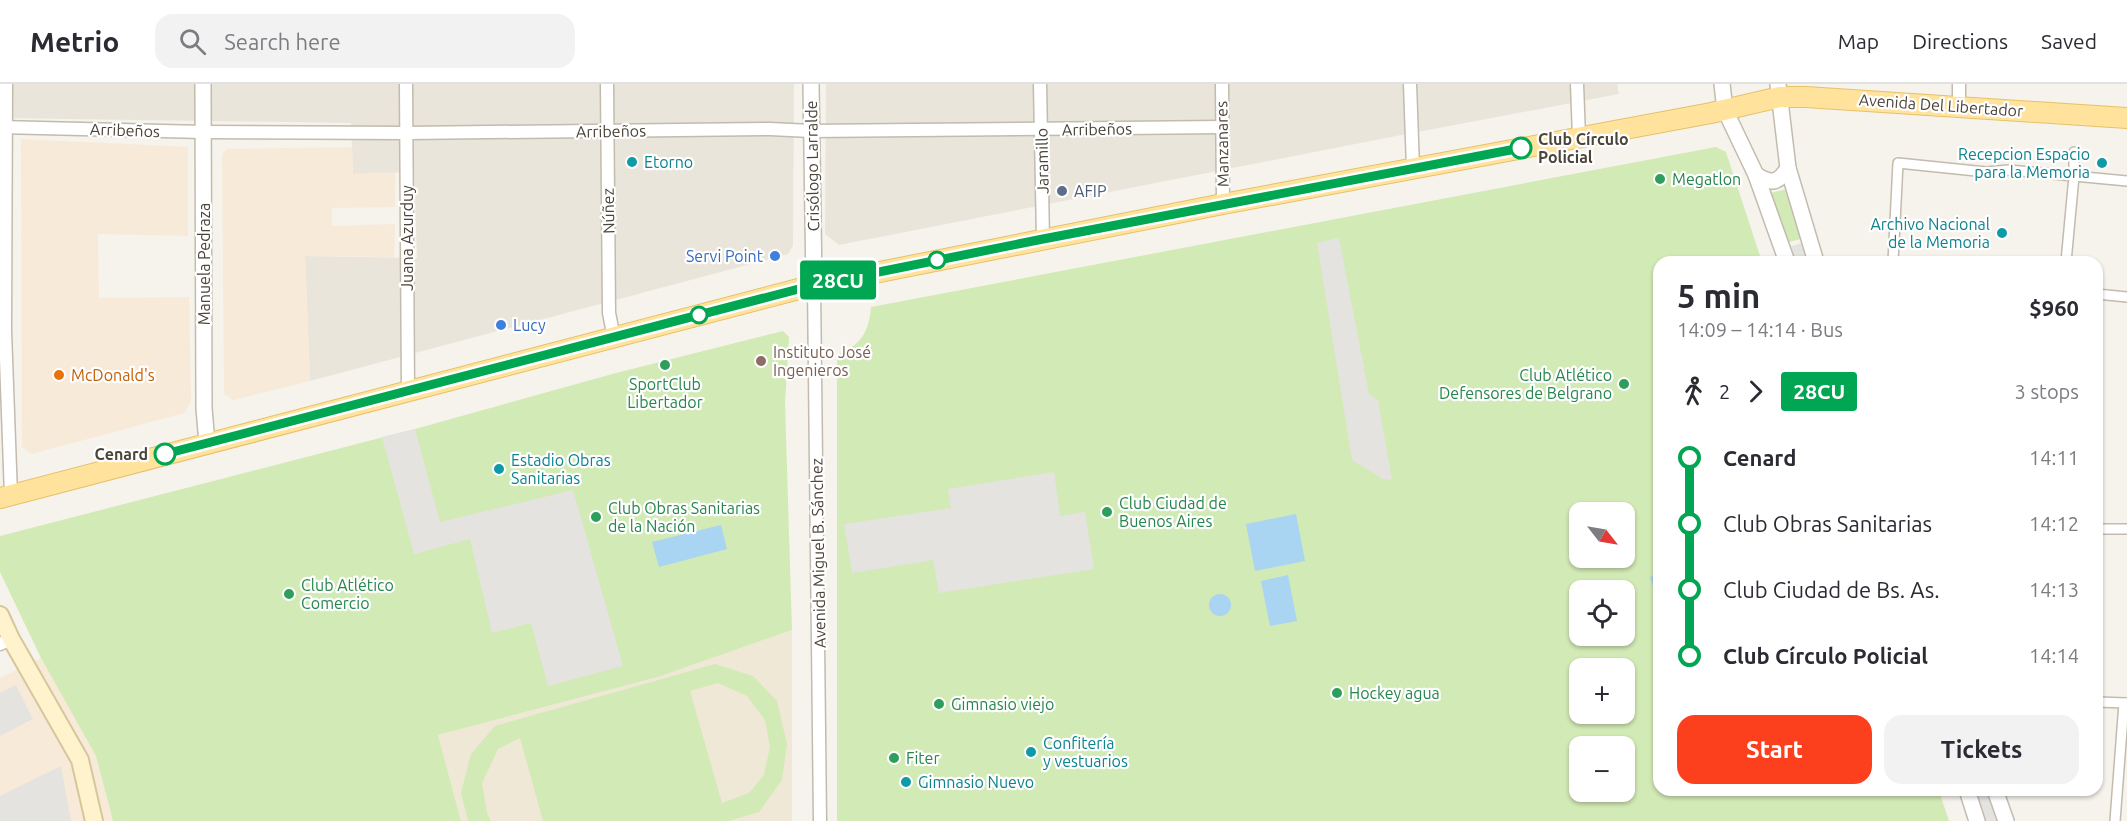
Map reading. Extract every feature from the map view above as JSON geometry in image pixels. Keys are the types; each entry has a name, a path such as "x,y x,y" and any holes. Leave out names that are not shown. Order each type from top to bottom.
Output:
{"main road":[{"name":"Avenida Del Libertador","path":"5,497 814,285 1223,204 1725,110 1779,91 1806,97 2127,118"},
{"path":"0,615 6,642 81,760 94,821"}],"street":[{"path":"5,497 3,127 6,84"},
{"name":"Manuela Pedraza","path":"203,84 204,408 207,444"},
{"name":"Juana Azurduy","path":"406,84 408,392"},
{"name":"Núñez","path":"607,84 609,314 614,338"},
{"name":"Crisólogo Larralde","path":"811,84 814,285"},
{"name":"Jaramillo","path":"1040,84 1043,239"},
{"name":"Manzanares","path":"1222,84 1223,204"},
{"path":"1410,84 1413,168"},
{"path":"1577,84 1579,137"},
{"path":"1722,84 1725,110 1756,175 1785,256"},
{"path":"1959,84 1959,107"},
{"path":"1779,91 1788,168 1814,256"},
{"name":"Arribeños","path":"3,127 203,132 407,133 1222,127"},
{"path":"2067,256 2074,152"},
{"path":"1893,256 1898,163 1986,172 2009,170 2127,181"},
{"path":"1756,175 1765,181 1773,182 1782,177 1788,168"},
{"name":"Avenida Miguel B. Sánchez","path":"814,285 820,821"},
{"path":"2103,295 2127,297"},
{"path":"2103,529 2127,529"},
{"path":"2103,702 2126,703 2123,776 2115,821"},
{"path":"1969,796 1977,821"},
{"path":"1997,796 2006,821"}],"shaded area":[{"path":"0,84 794,84 793,246 788,254 310,381 305,256 417,258 414,172 353,174 351,123 0,118"},
{"path":"826,84 1617,84 1619,94 839,245 825,234"},
{"path":"21,139 188,147 188,236 98,234 99,298 189,297 191,401 184,413 32,454 22,447"},
{"path":"352,147 353,174 395,173 395,207 332,208 332,226 395,224 394,257 305,256 310,381 233,400 224,394 222,154 228,149"},
{"path":"1339,238 1369,394 1378,400 1392,480 1383,479 1352,460 1317,243"},
{"path":"1809,241 1814,256 1785,256 1782,249"},
{"path":"415,429 440,522 573,490 623,666 548,686 531,623 492,633 470,539 414,554 382,437"},
{"path":"1054,472 1060,516 1085,512 1094,569 939,593 933,560 852,573 844,524 951,508 948,489"},
{"path":"792,630 792,821 461,821 438,735 658,677"},
{"path":"41,658 96,756 113,821 0,821 0,678"},
{"path":"16,685 33,719 0,736 0,693"},
{"path":"61,766 71,821 0,821 0,796"},
{"path":"1969,796 1997,796 2006,821 1977,821"}],"green space":[{"name":"Club Ciudad de Buenos Aires","path":"1716,147 1726,152 1760,256 1653,256 1653,796 1941,796 1949,821 837,821 837,355 852,347 866,331 871,307"},
{"path":"1787,189 1801,239 1785,243 1771,193"},
{"path":"783,331 789,337 785,403 792,630 658,677 438,735 461,821 113,821 96,756 41,658 0,572 0,536"},
{"path":"715,664 753,676 777,701 787,744 782,780 759,812 728,821 543,821 520,738 498,749 482,783 487,813 491,821 468,821 461,793 471,754 495,726","holes":["718,683 747,696 765,720 770,747 764,775 749,793 722,803 690,691"]}],"water":[{"path":"1296,514 1305,561 1255,571 1246,524"},
{"path":"721,525 727,549 659,567 652,542"},
{"path":"1288,575 1297,621 1270,626 1261,581"},
{"path":"1220,594 1228,597 1231,605 1228,613 1220,616 1212,613 1209,605 1212,597"}],"bus line":[{"name":"28CU","path":"165,454 430,387 814,285 1521,148"}],"place":[{"name":"Club Círculo Policial","path":"1521,148"},
{"name":"Etorno","path":"632,162"},
{"name":"Recepcion Espacio para la Memoria","path":"2102,163"},
{"name":"Megatlon","path":"1660,179"},
{"name":"AFIP","path":"1062,191"},
{"name":"Archivo Nacional de la Memoria","path":"2002,233"},
{"name":"Servi Point","path":"775,256"},
{"name":"Lucy","path":"501,325"},
{"name":"Instituto José Ingenieros","path":"761,361"},
{"name":"SportClub Libertador","path":"665,365"},
{"name":"McDonald's","path":"59,375"},
{"name":"Club Atlético Defensores de Belgrano","path":"1624,384"},
{"name":"Cenard","path":"165,454"},
{"name":"Estadio Obras Sanitarias","path":"499,469"},
{"name":"Club Ciudad de Buenos Aires","path":"1107,512"},
{"name":"Club Obras Sanitarias de la Nación","path":"596,517"},
{"name":"Club Atlético Comercio","path":"289,594"},
{"name":"Hockey agua","path":"1337,693"},
{"name":"Gimnasio viejo","path":"939,704"},
{"name":"Confitería y vestuarios","path":"1031,752"},
{"name":"Fiter","path":"894,758"},
{"name":"Gimnasio Nuevo","path":"906,782"}]}
